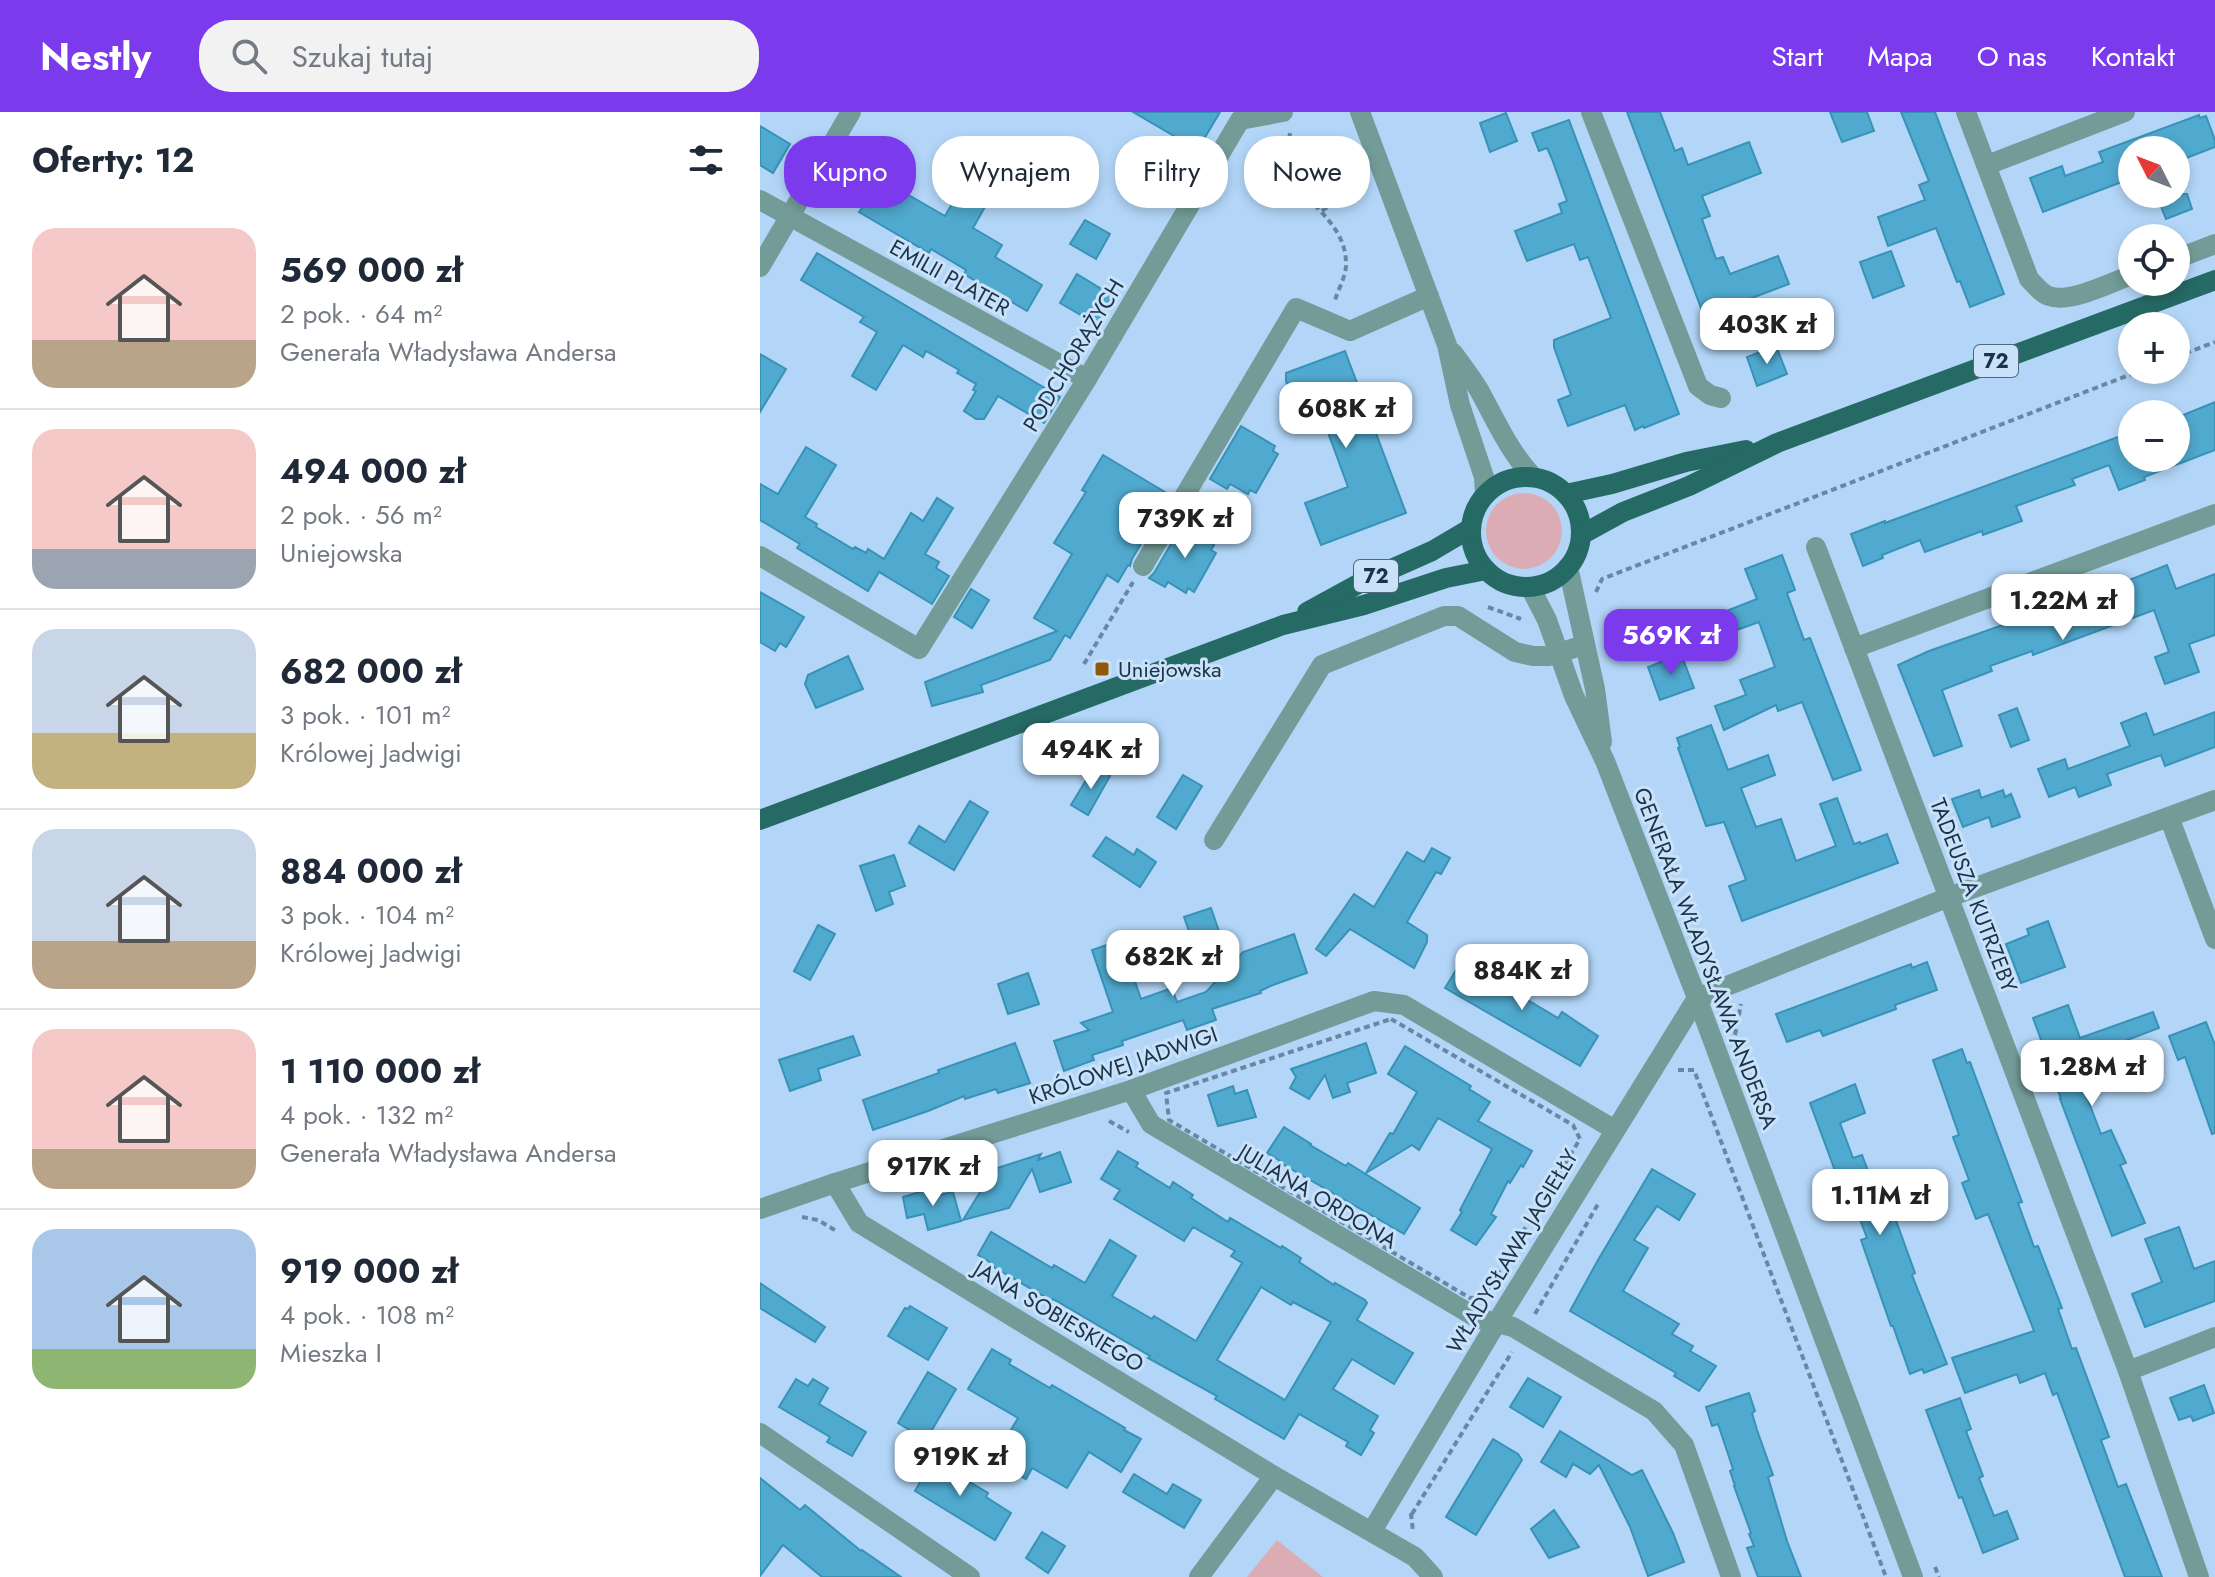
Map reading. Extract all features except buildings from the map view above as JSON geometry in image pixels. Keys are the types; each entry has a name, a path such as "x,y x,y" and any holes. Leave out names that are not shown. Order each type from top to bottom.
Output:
{"main road":[{"name":"72","path":"1581,535 1623,512 1689,486 1777,443 2215,280"},
{"name":"72","path":"1566,494 1686,462 1777,443"},
{"path":"1519,477 1545,480 1566,494 1578,513 1581,535 1579,547 1568,567 1545,584 1530,587 1506,583 1486,570 1474,551 1471,528 1478,505 1485,495 1494,487 1519,477"},
{"name":"72","path":"1283,625 1360,583 1432,551 1471,528"},
{"name":"72","path":"760,820 1283,625 1364,605 1446,578 1486,570"}],"street":[{"path":"760,267 851,112"},
{"path":"1360,112 1447,345 1460,405 1484,477 1485,495"},
{"path":"1591,112 1698,386 1710,395 1721,398"},
{"path":"1966,112 2029,279 2046,296 2061,299 2118,280"},
{"path":"1987,165 2125,112"},
{"name":"PODCHORĄŻYCH","path":"760,556 919,649 1087,379 1239,116 1288,117"},
{"name":"EMILII PLATER","path":"760,200 1087,379"},
{"path":"2190,254 2215,244"},
{"path":"1143,566 1296,308 1350,331 1429,296"},
{"path":"1447,345 1477,387 1518,461 1533,477"},
{"path":"1854,648 2215,514"},
{"name":"TADEUSZA KUTRZEBY","path":"1816,547 2128,1371 2199,1577"},
{"name":"GENERAŁA WŁADYSŁAWA ANDERSA","path":"1568,567 1595,689 1605,761"},
{"name":"GENERAŁA WŁADYSŁAWA ANDERSA","path":"1530,587 1547,620 1574,696 1605,761 1697,998 1913,1577"},
{"path":"1214,840 1322,665 1444,616 1458,616 1515,652 1533,656 1549,656 1584,645"},
{"path":"1697,998 1949,897 2215,800"},
{"path":"2169,817 2215,939"},
{"name":"WŁADYSŁAWA JAGIEŁŁY","path":"1372,1531 1697,998"},
{"name":"KRÓLOWEJ JADWIGI","path":"760,1209 1131,1090 1374,1001 1404,1005 1615,1130"},
{"name":"JULIANA ORDONA","path":"1131,1090 1151,1124 1477,1318 1523,1333 1654,1411 1684,1445 1731,1577"},
{"name":"JANA SOBIESKIEGO","path":"835,1183 859,1223 1274,1476 1415,1557 1433,1577"},
{"path":"2128,1371 2215,1337"},
{"path":"760,1433 970,1577"},
{"path":"1199,1577 1274,1476"}],"path":[{"path":"1288,117 1288,163 1298,185 1341,236 1346,265 1328,322"},
{"path":"1322,211 1326,208"},
{"path":"2190,352 2215,342"},
{"path":"1596,592 1602,579 2118,379"},
{"path":"1084,664 1143,566"},
{"path":"1476,602 1531,622"},
{"path":"1735,1036 1742,1001 1736,983"},
{"path":"1391,1019 1573,1125 1580,1139 1483,1297 1470,1298 1169,1120 1166,1093 1391,1019"},
{"path":"1676,1070 1694,1070 1886,1577"},
{"path":"1100,1115 1141,1139"},
{"path":"1412,1514 1600,1201"},
{"path":"1933,1562 1939,1577"}],"shaded area":[{"path":"1524,493 1539,496 1551,504 1559,516 1562,531 1559,546 1551,558 1539,566 1524,569 1509,566 1497,558 1489,546 1486,531 1489,516 1497,504 1509,496"},
{"path":"1277,1540 1323,1577 1247,1577"}],"place":[{"name":"Uniejowska","path":"1102,669"}]}
